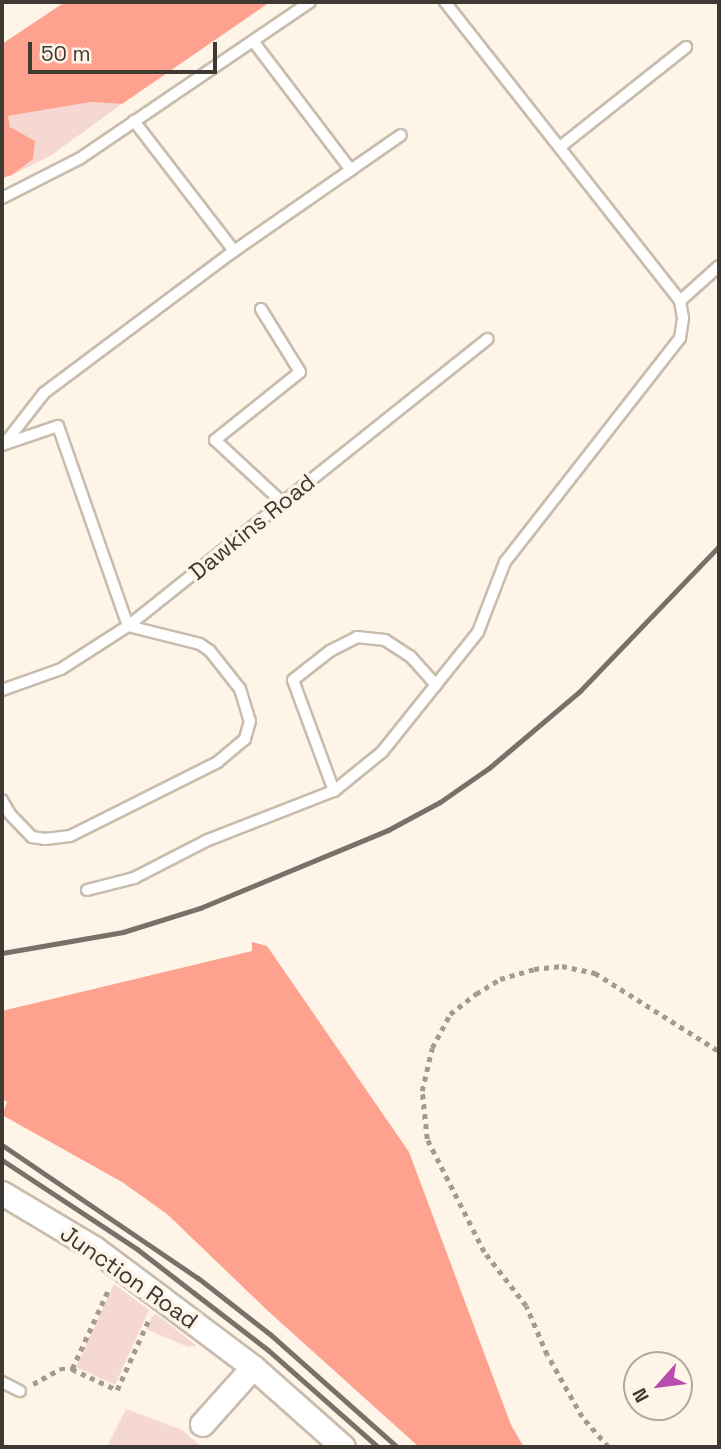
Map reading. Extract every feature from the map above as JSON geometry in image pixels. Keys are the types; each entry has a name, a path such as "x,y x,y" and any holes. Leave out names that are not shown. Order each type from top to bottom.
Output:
{"street":[{"name":"Junction Road","path":"2,1193 94,1248 253,1367 343,1447"},
{"path":"202,1424 253,1367"}],"lane":[{"path":"2,198 79,159 310,2"},
{"path":"87,890 134,878 208,840 334,791 382,752 478,632 505,562 680,338 683,318 680,301 445,2"},
{"path":"253,41 351,170"},
{"path":"560,147 686,47"},
{"path":"134,121 234,251"},
{"path":"4,444 44,393 234,251 401,135"},
{"path":"680,301 719,266"},
{"path":"261,309 300,372 215,440 282,502"},
{"name":"Dawkins Road","path":"2,690 61,669 128,626 488,339"},
{"path":"2,800 22,829 33,836 45,839 69,836 218,762 245,739 250,721 240,689 210,651 200,644 128,626 58,426 4,444"},
{"path":"334,791 293,680 330,650 357,637 385,640 410,656 436,685"},
{"path":"2,1382 20,1391"}],"path":[{"path":"608,1447 582,1417 547,1355 526,1306 484,1252 427,1139 422,1091 432,1048 450,1014 476,994 500,979 534,969 562,966 596,973 719,1051"},
{"path":"72,1369 113,1279"},
{"path":"20,1391 60,1369 72,1369 117,1391 153,1309"}],"shaded area":[{"path":"65,2 270,2 122,104 91,102 8,116 10,127 35,141 33,159 12,175 2,178 2,44"},
{"path":"91,102 122,104 50,156 12,175 32,159 10,127 8,116"},
{"path":"252,942 267,946 409,1152 511,1425 524,1447 419,1447 268,1311 167,1214 122,1182 2,1115 7,1102 2,1099 2,1011 252,951"},
{"path":"114,1284 149,1310 115,1385 76,1367"},
{"path":"156,1314 197,1346 188,1347 146,1329"},
{"path":"126,1409 182,1430 202,1447 107,1447"}],"railway":[{"path":"2,953 123,932 200,908 388,830 440,802 489,768 580,691 719,546"},
{"path":"2,1145 198,1278 271,1335 397,1447"},
{"path":"2,1160 137,1249 268,1350 378,1447"}]}
